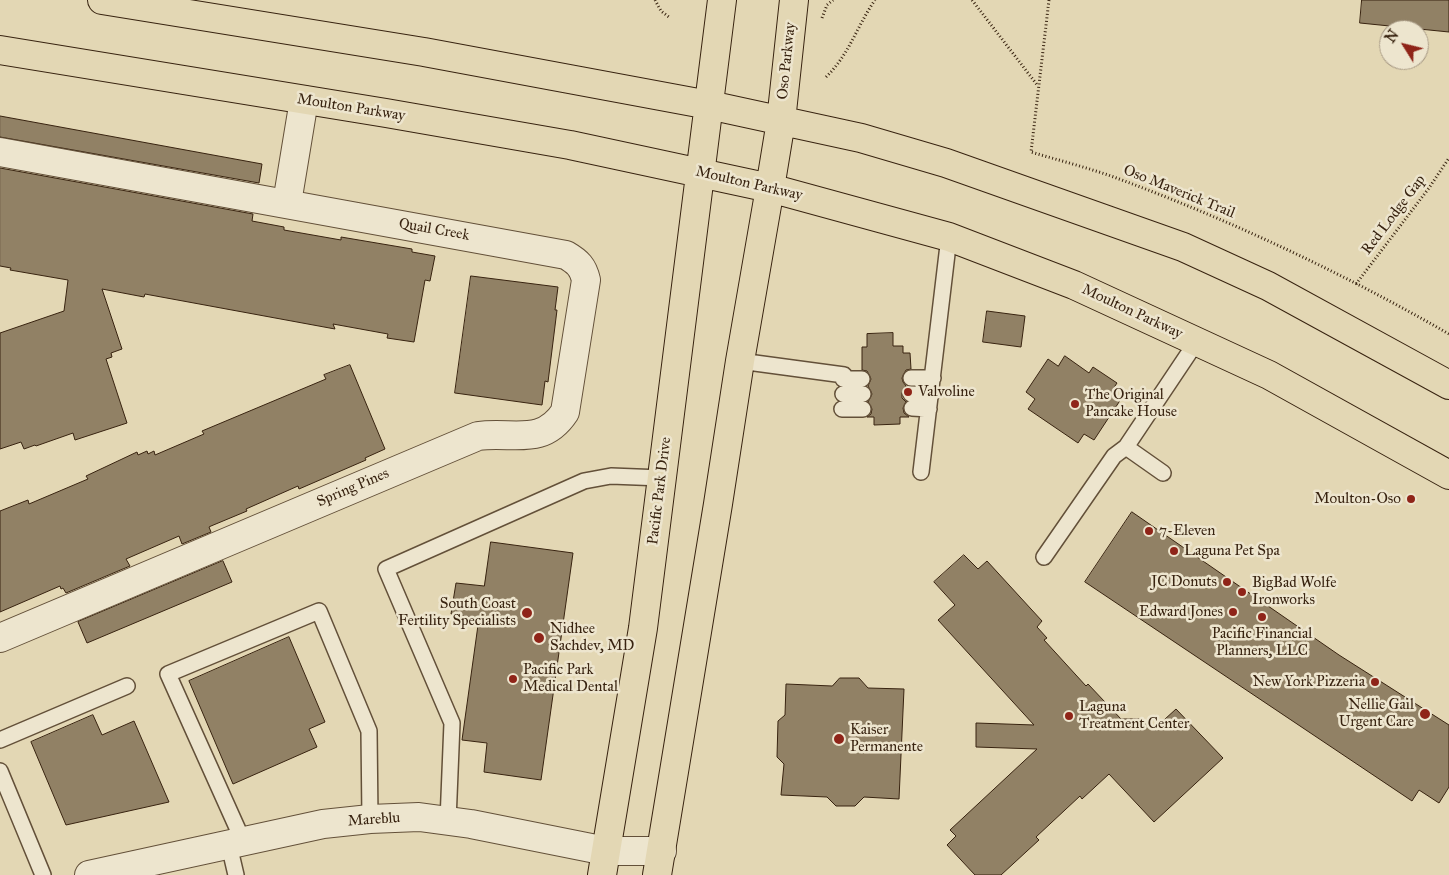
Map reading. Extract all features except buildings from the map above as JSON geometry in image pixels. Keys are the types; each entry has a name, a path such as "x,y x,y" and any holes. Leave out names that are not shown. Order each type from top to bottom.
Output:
{"main road":[{"path":"102,0 424,52 709,105 861,138 946,163 1183,247 1268,286 1449,385"},
{"path":"709,105 722,0"},
{"name":"Oso Parkway","path":"781,121 794,0"},
{"name":"Moulton Parkway","path":"0,50 570,146 770,188 949,237 1074,285 1269,375 1449,475"},
{"name":"Pacific Park Drive","path":"604,863 642,628 709,105"},
{"path":"659,863 740,361 781,121"}],"street":[{"path":"287,203 304,100"},
{"name":"Quail Creek","path":"0,152 566,255 579,263"},
{"name":"Spring Pines","path":"0,638 478,436 490,434 533,434 555,426 565,412 586,280 584,271 579,263"},
{"name":"Mareblu","path":"89,875 156,868 236,843 323,824 370,819 419,818 448,821 604,863 659,863"}],"lane":[{"path":"921,472 949,237"},
{"path":"1044,557 1114,456 1126,447 1197,341"},
{"path":"740,361 863,394 843,389"},
{"path":"911,378 933,378"},
{"path":"912,401 930,402"},
{"path":"1126,447 1163,473"},
{"path":"448,821 452,723 386,569 584,481 611,476 662,478"},
{"path":"236,875 236,843 168,674 319,611 369,731 370,819"},
{"path":"0,740 127,686"},
{"path":"0,771 43,875"}],"path":[{"path":"656,0 661,11 669,17"},
{"path":"822,18 827,5 833,0"},
{"path":"826,77 839,65 865,14 875,0"},
{"path":"972,0 1039,86"},
{"name":"Oso Maverick Trail","path":"1049,0 1031,152 1110,176 1267,240 1356,284 1449,334"},
{"name":"Red Lodge Gap","path":"1356,284 1429,188 1449,158"}],"place":[{"name":"Valvoline","path":"908,392"},
{"name":"The Original Pancake House","path":"1075,404"},
{"name":"Moulton-Oso","path":"1411,499"},
{"name":"7-Eleven","path":"1149,531"},
{"name":"Laguna Pet Spa","path":"1174,551"},
{"name":"JC Donuts","path":"1227,582"},
{"name":"BigBad Wolfe Ironworks","path":"1242,592"},
{"name":"Edward Jones","path":"1233,612"},
{"name":"South Coast Fertility Specialists","path":"527,613"},
{"name":"Pacific Financial Planners, LLC","path":"1262,617"},
{"name":"Nidhee Sachdev, MD","path":"539,638"},
{"name":"Pacific Park Medical Dental","path":"513,679"},
{"name":"New York Pizzeria","path":"1375,682"},
{"name":"Nellie Gail Urgent Care","path":"1425,714"},
{"name":"Laguna Treatment Center","path":"1069,716"},
{"name":"Kaiser Permanente","path":"839,739"}]}
